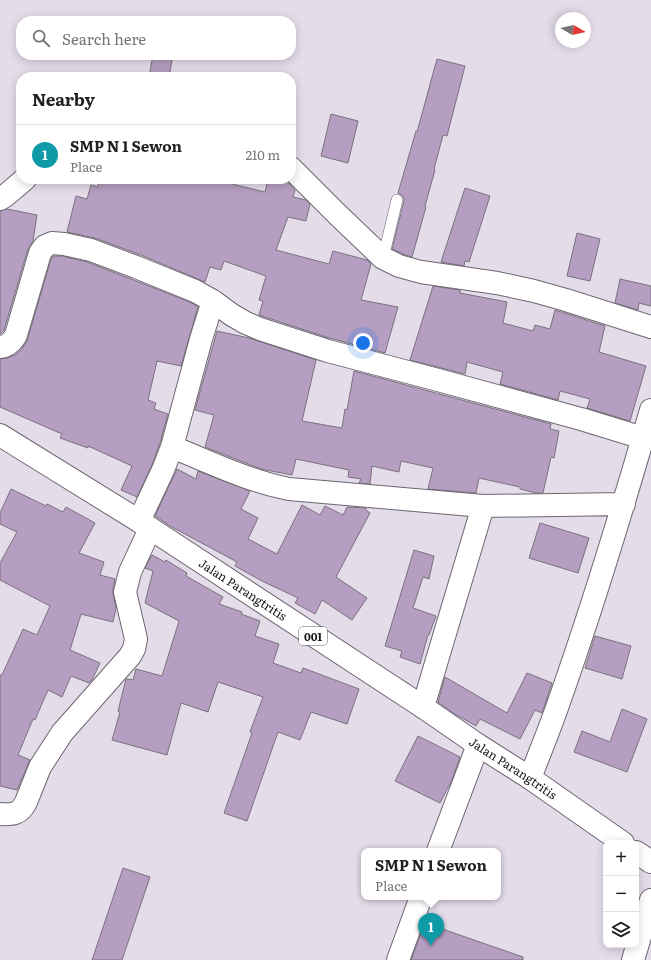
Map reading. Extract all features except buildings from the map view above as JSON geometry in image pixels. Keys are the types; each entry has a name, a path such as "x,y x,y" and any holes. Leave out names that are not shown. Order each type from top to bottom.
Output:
{"street":[{"path":"296,173 383,258 399,266 534,291 651,327"},
{"path":"0,199 19,184"},
{"path":"0,347 10,343 16,335 40,253 45,246 52,243 64,244 91,250 130,264 195,291 213,301 232,315 260,329 328,351 581,419 643,438"},
{"path":"0,814 8,815 20,811 23,808 40,767 62,733 130,656 134,649 136,639 125,592 144,525 172,447 201,339 213,301"},
{"path":"530,778 560,700 624,504 651,410"},
{"name":"Jalan Parangtritis","path":"0,435 144,525 423,707 478,745 530,778 619,840"},
{"path":"172,447 251,478 284,488 483,506 624,504"},
{"path":"423,707 483,506"},
{"path":"439,848 478,745"},
{"path":"639,854 651,862"},
{"path":"398,960 420,900"},
{"path":"633,960 651,900"}],"lane":[{"path":"383,258 397,200"}],"place":[{"name":"SMP N 1 Sewon","path":"431,946"}]}
